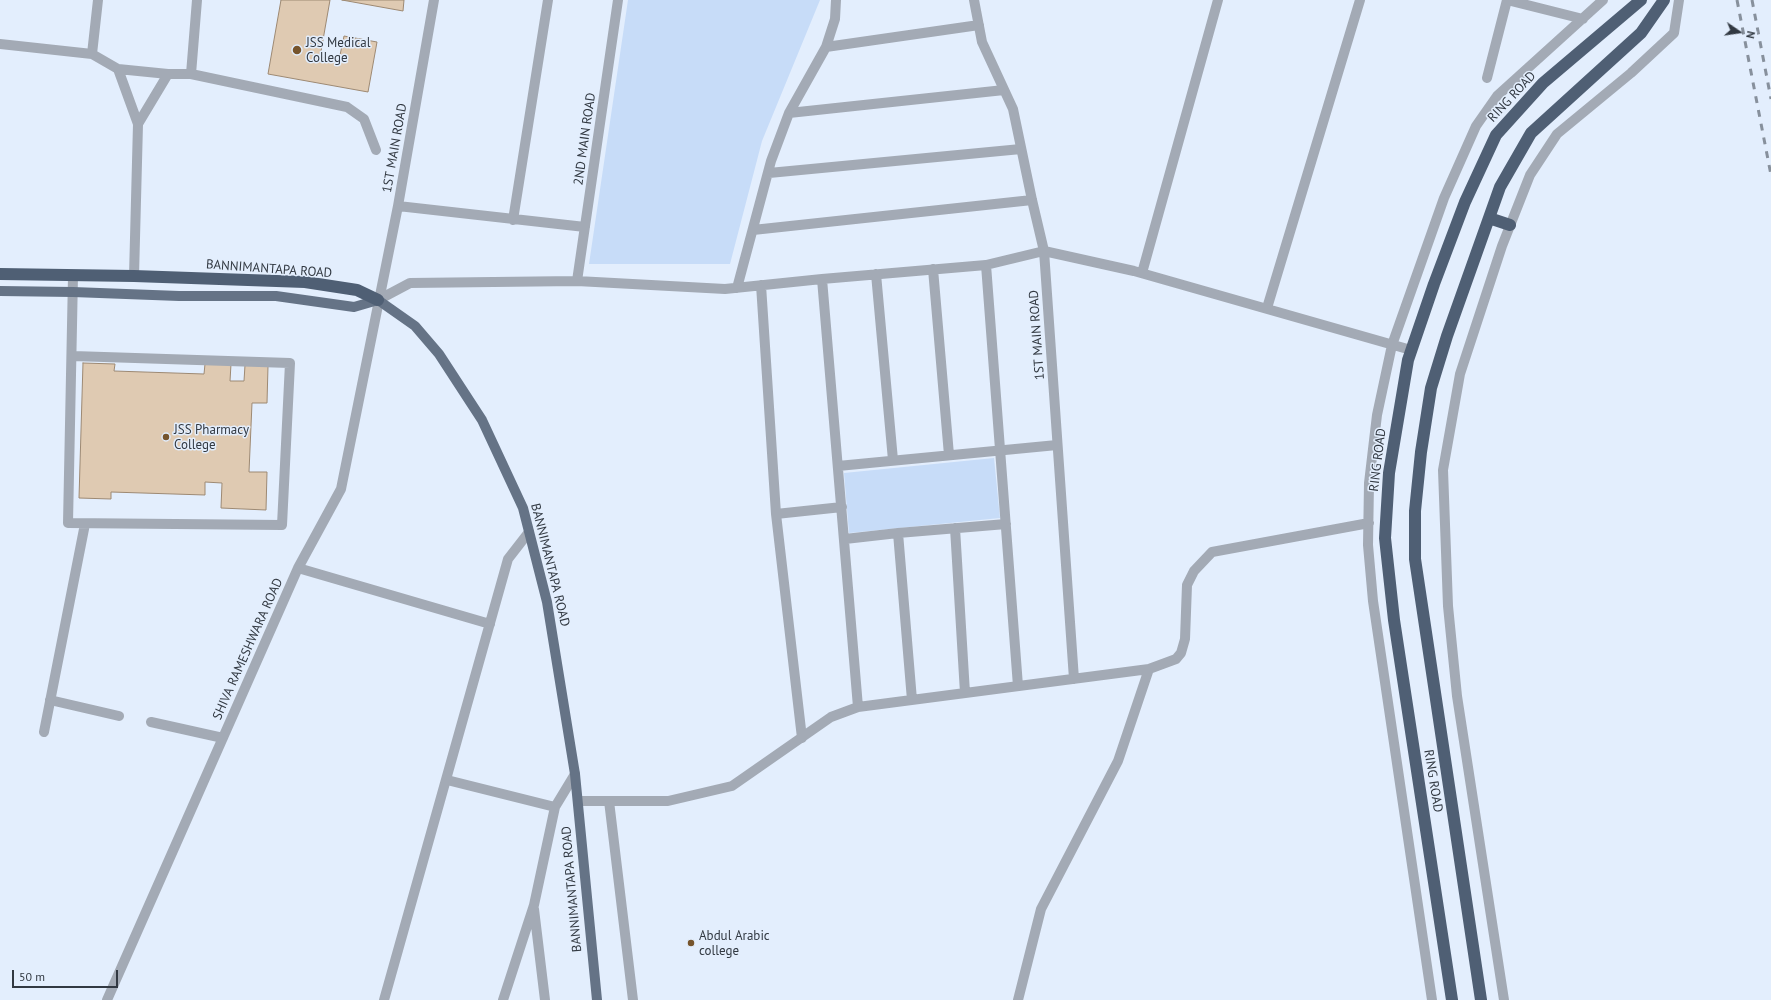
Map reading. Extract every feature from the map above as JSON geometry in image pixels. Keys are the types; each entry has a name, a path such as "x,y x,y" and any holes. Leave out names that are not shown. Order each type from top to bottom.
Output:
{"highway":[{"name":"RING ROAD","path":"1452,1000 1395,627 1385,538 1389,473 1408,360 1434,284 1465,202 1496,135 1543,83 1641,0"},
{"name":"RING ROAD","path":"1481,1000 1415,560 1415,511 1421,452 1432,388 1447,336 1500,187 1531,133 1641,33 1664,0"},
{"path":"1489,218 1510,225"},
{"name":"BANNIMANTAPA ROAD","path":"0,274 134,276 305,282 357,290 378,300"}],"main road":[{"path":"0,291 179,296 276,296 354,307 378,300"},
{"name":"BANNIMANTAPA ROAD","path":"378,300 415,326 438,354 482,420 523,508 547,602 575,774 597,1000"}],"street":[{"path":"92,54 98,0"},
{"path":"191,74 197,0"},
{"name":"1ST MAIN ROAD","path":"378,300 398,206 434,0"},
{"path":"512,220 548,0"},
{"name":"2ND MAIN ROAD","path":"578,281 618,0"},
{"path":"737,288 768,173 789,113 826,47 835,19 836,0"},
{"name":"1ST MAIN ROAD","path":"974,0 982,42 1013,109 1044,251 1074,679"},
{"path":"1142,273 1218,0"},
{"path":"1267,308 1360,0"},
{"path":"1487,78 1507,0 1583,19"},
{"path":"1432,1000 1373,600 1368,545 1370,483 1377,415 1392,345 1444,198 1476,126 1497,96 1519,74 1603,0"},
{"path":"1504,1000 1457,696 1448,606 1443,470 1460,374 1510,225 1530,174 1557,134 1631,73 1674,33 1679,0"},
{"path":"826,47 979,25"},
{"path":"0,44 92,54 118,69 168,74 191,74 347,106 364,119 376,150"},
{"path":"118,69 138,124 134,276"},
{"path":"138,124 168,74"},
{"path":"789,113 1004,90"},
{"path":"768,173 1021,149"},
{"path":"753,230 1032,200"},
{"path":"398,206 585,227"},
{"path":"378,300 410,283 578,281 725,289 986,265 1044,251 1142,273 1411,350"},
{"path":"986,265 1018,686"},
{"path":"933,269 950,455"},
{"path":"876,274 893,460"},
{"path":"73,276 73,356 68,524 282,525 290,363 73,356"},
{"path":"822,279 858,707"},
{"path":"761,285 776,514 802,738"},
{"name":"SHIVA RAMESHWARA ROAD","path":"107,1000 298,568 341,488 378,300"},
{"path":"838,466 1058,445"},
{"path":"776,514 842,507"},
{"path":"578,802 668,801 732,786 830,717 858,707 1149,669 1176,659 1181,653 1185,639 1187,585 1194,571 1212,552 1369,523"},
{"path":"44,732 85,524"},
{"path":"845,539 898,532 1006,524"},
{"path":"955,528 965,693"},
{"path":"384,1000 508,559 529,532"},
{"path":"898,532 912,700"},
{"path":"298,568 490,624"},
{"path":"1018,1000 1041,909 1118,761 1149,669"},
{"path":"50,700 119,716"},
{"path":"151,722 223,738"},
{"path":"503,1000 534,905 555,807 575,774"},
{"path":"447,780 555,807"},
{"path":"609,801 633,1000"},
{"path":"534,905 545,1000"}],"shaded area":[{"path":"628,0 820,0 762,141 730,264 589,264"},
{"path":"994,458 1000,518 849,533 844,473"}],"building":[{"name":"JSS Medical College","path":"281,0 330,0 320,57 339,60 344,36 377,42 368,92 268,74"},
{"name":"JSS Medical College","path":"342,0 404,0 403,11"},
{"name":"JSS Pharmacy College","path":"83,363 115,364 114,371 204,374 205,364 231,364 230,381 244,381 245,365 268,366 267,403 252,403 249,472 267,472 266,510 221,508 222,483 205,482 205,495 111,492 111,499 79,498"}],"railway":[{"path":"1737,0 1771,175"},
{"path":"1752,0 1771,99"}],"place":[{"name":"JSS Medical College","path":"297,50"},
{"name":"JSS Pharmacy College","path":"166,437"},
{"name":"Abdul Arabic college","path":"691,943"}]}
